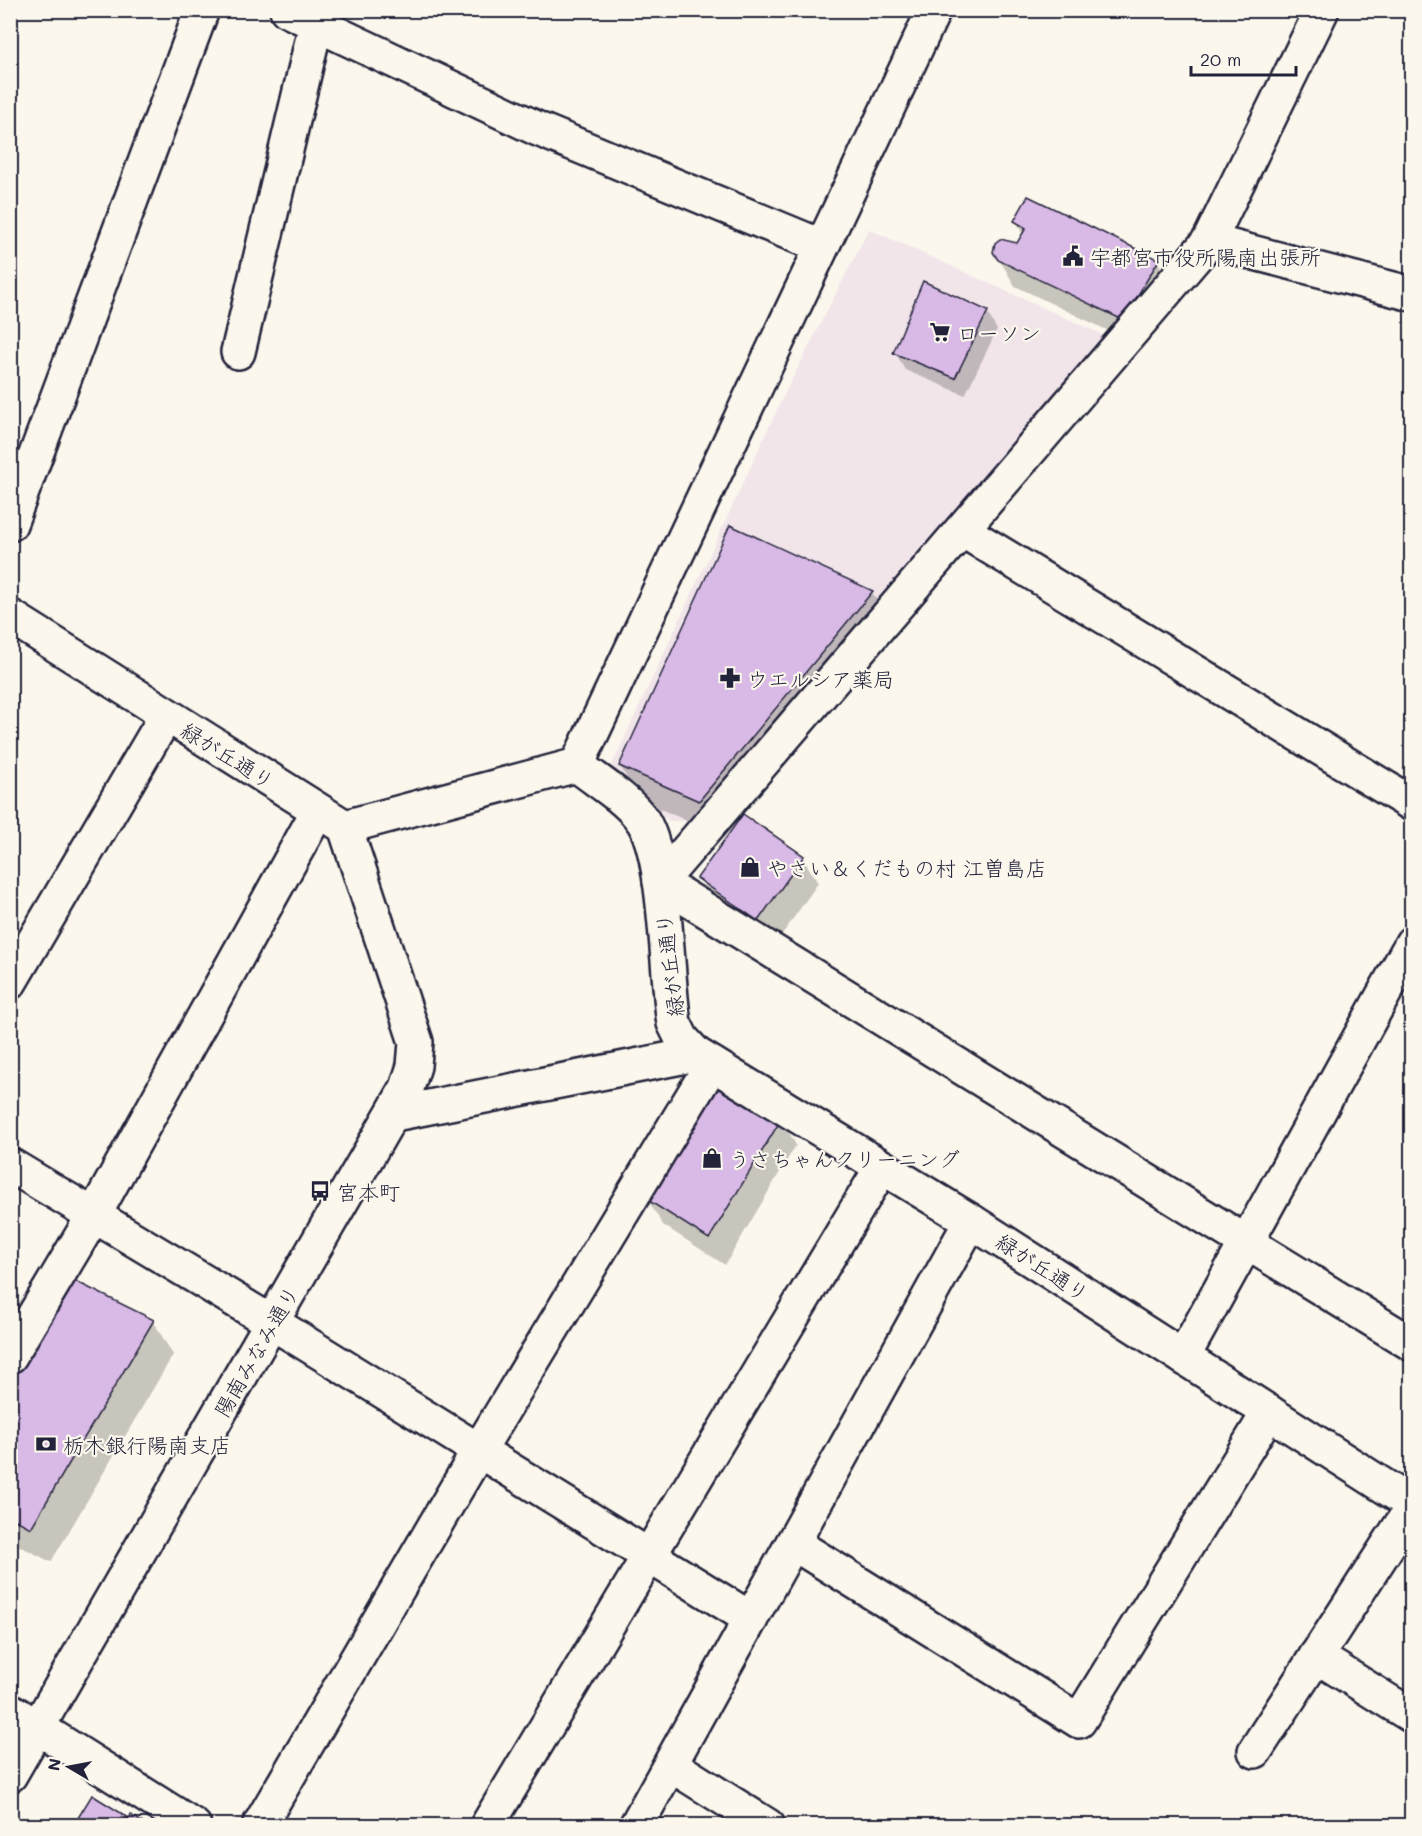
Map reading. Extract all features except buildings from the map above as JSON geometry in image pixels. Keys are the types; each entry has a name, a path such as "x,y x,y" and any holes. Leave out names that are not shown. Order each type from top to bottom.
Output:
{"street":[{"path":"10,524 202,10"},
{"path":"10,1356 331,819 577,765 934,10"},
{"path":"1310,14 1209,241 660,882 1412,1344"},
{"path":"238,352 302,17 538,129 821,246"},
{"path":"1209,241 1412,294"},
{"path":"962,530 1412,804"},
{"name":"緑が丘通り","path":"12,622 331,819"},
{"path":"10,982 166,716"},
{"name":"緑が丘通り","path":"577,765 640,817 649,830 660,882 674,1023 682,1039 704,1059 971,1221 1412,1506"},
{"name":"陽南みなみ通り","path":"10,1775 407,1088 414,1066 416,1042 331,819"},
{"path":"1183,1357 1412,943"},
{"path":"394,1114 704,1059"},
{"path":"259,1826 704,1059"},
{"path":"10,1165 273,1323 751,1619"},
{"path":"487,1826 647,1555 882,1167"},
{"path":"636,1826 971,1221"},
{"path":"793,1543 1079,1721 1269,1412"},
{"path":"1255,1751 1412,1506"},
{"path":"1316,1656 1412,1716"},
{"path":"10,1710 194,1826"},
{"path":"671,1765 768,1826"}],"shaded area":[{"name":"ウエルシア薬局","path":"869,229 1110,338 698,822 669,821 610,769 785,393"}],"place":[{"name":"宇都宮市役所陽南出張所","path":"1073,256"},
{"name":"ローソン","path":"940,332"},
{"name":"ウエルシア薬局","path":"730,678"},
{"name":"やさい＆くだもの村 江曽島店","path":"750,867"},
{"name":"うさちゃんクリーニング","path":"712,1158"},
{"name":"宮本町","path":"320,1191"},
{"name":"栃木銀行陽南支店","path":"46,1444"}]}
